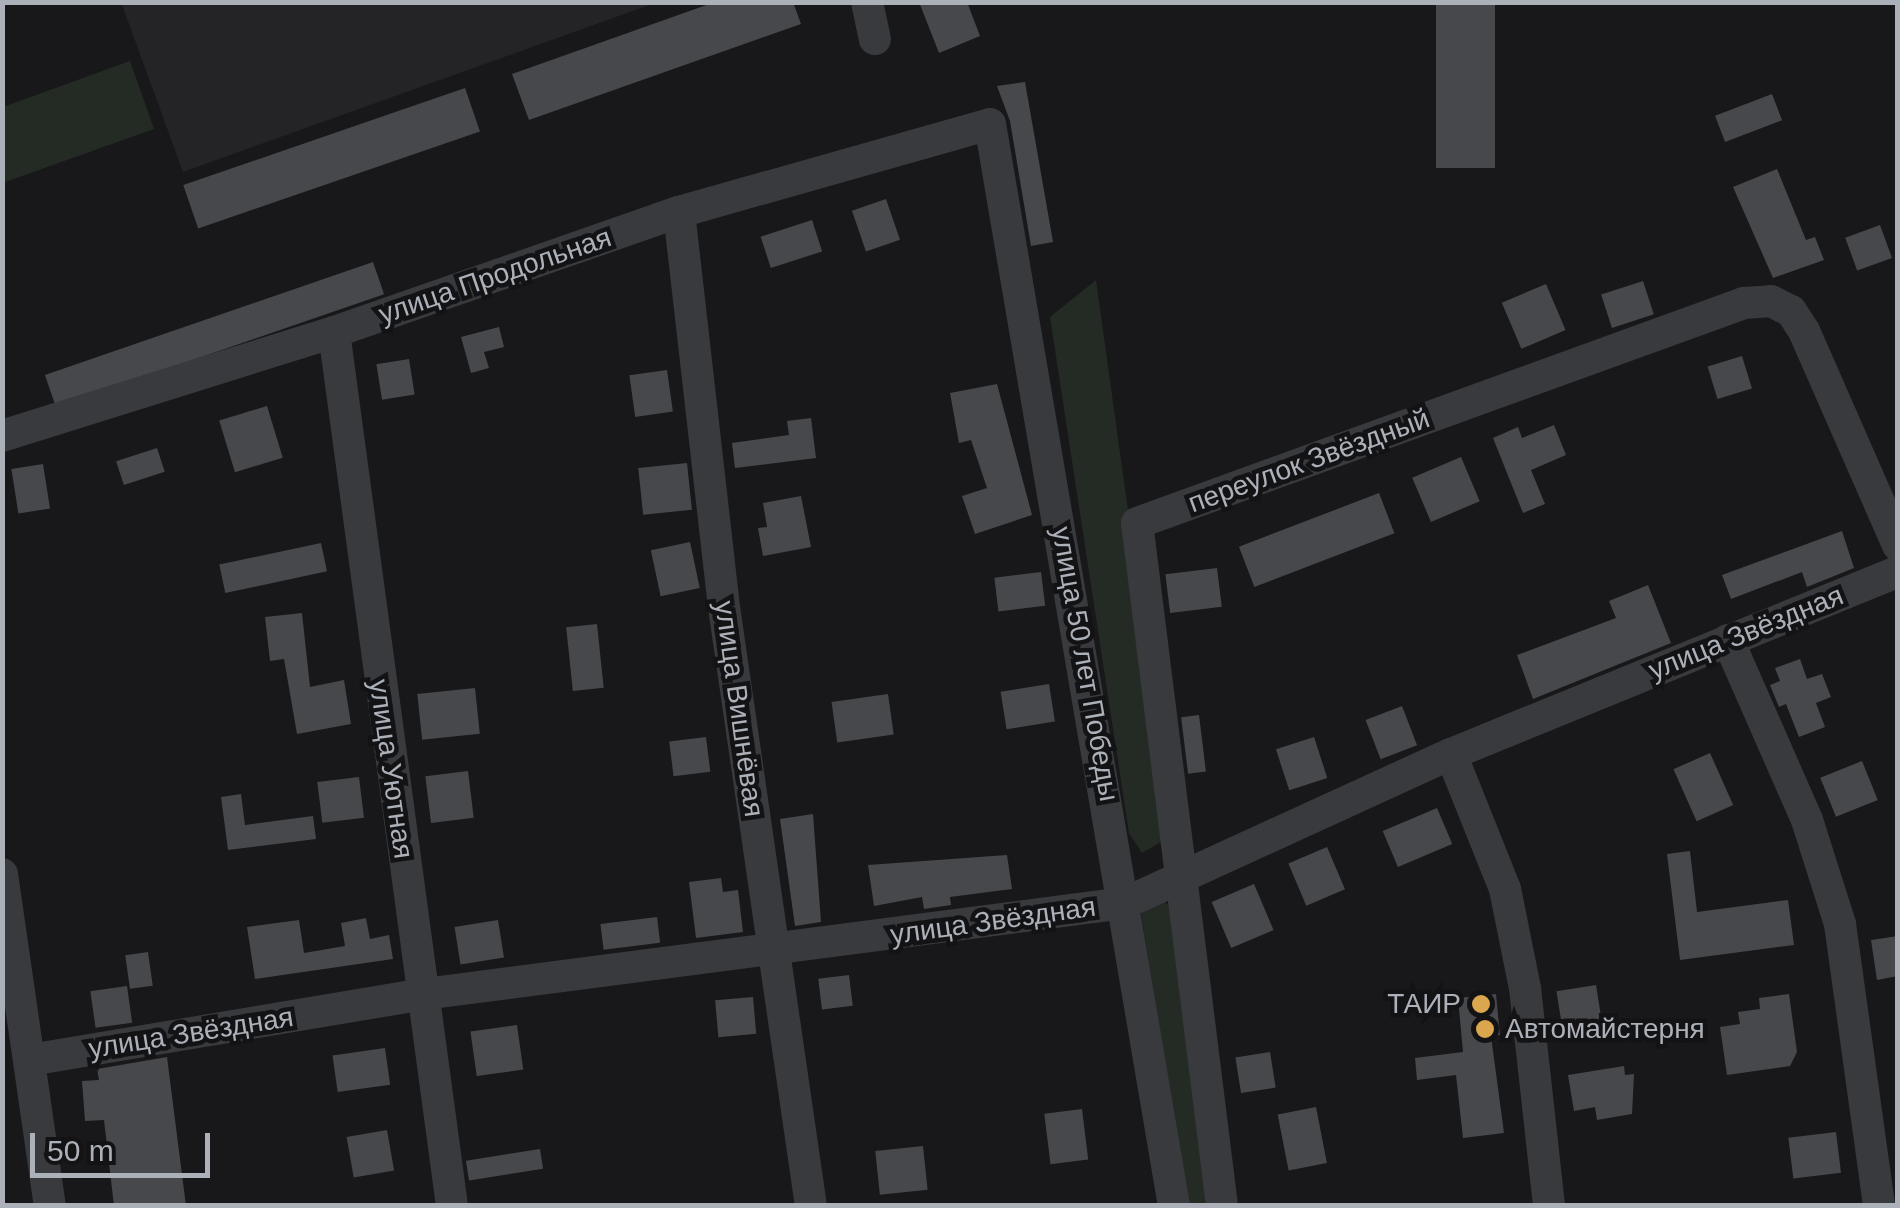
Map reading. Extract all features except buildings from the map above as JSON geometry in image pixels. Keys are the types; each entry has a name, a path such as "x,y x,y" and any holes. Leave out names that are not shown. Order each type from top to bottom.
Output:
{"street":[{"path":"867,2 875,40"},
{"name":"улица Продольная","path":"2,436 334,332 679,212 990,124"},
{"name":"улица 50 лет Победы","path":"990,124 1174,1206"},
{"name":"улица Вишнёвая","path":"679,212 724,607 812,1206"},
{"name":"переулок Звёздный","path":"1178,874 1137,523 1744,303 1782,306 1804,331 1898,545"},
{"name":"улица Уютная","path":"334,332 452,1206"},
{"name":"улица Звёздная","path":"30,1060 424,994 1125,903 1178,874 1451,754 1898,572"},
{"path":"1728,640 1807,820 1840,924 1879,1206"},
{"path":"1451,754 1505,889 1525,988 1549,1206"},
{"path":"2,874 50,1206"},
{"path":"1178,874 1222,1206"}],"shaded area":[{"path":"121,2 655,2 655,3 183,172"},
{"path":"130,61 154,129 5,182 3,107"},
{"path":"1096,280 1173,835 1142,853 1129,833 1050,317"},
{"path":"1159,897 1174,910 1216,1205 1188,1205 1141,914"}],"place":[{"name":"ТАИР","path":"1481,1004"},
{"name":"Автомайстерня","path":"1485,1029"}]}
